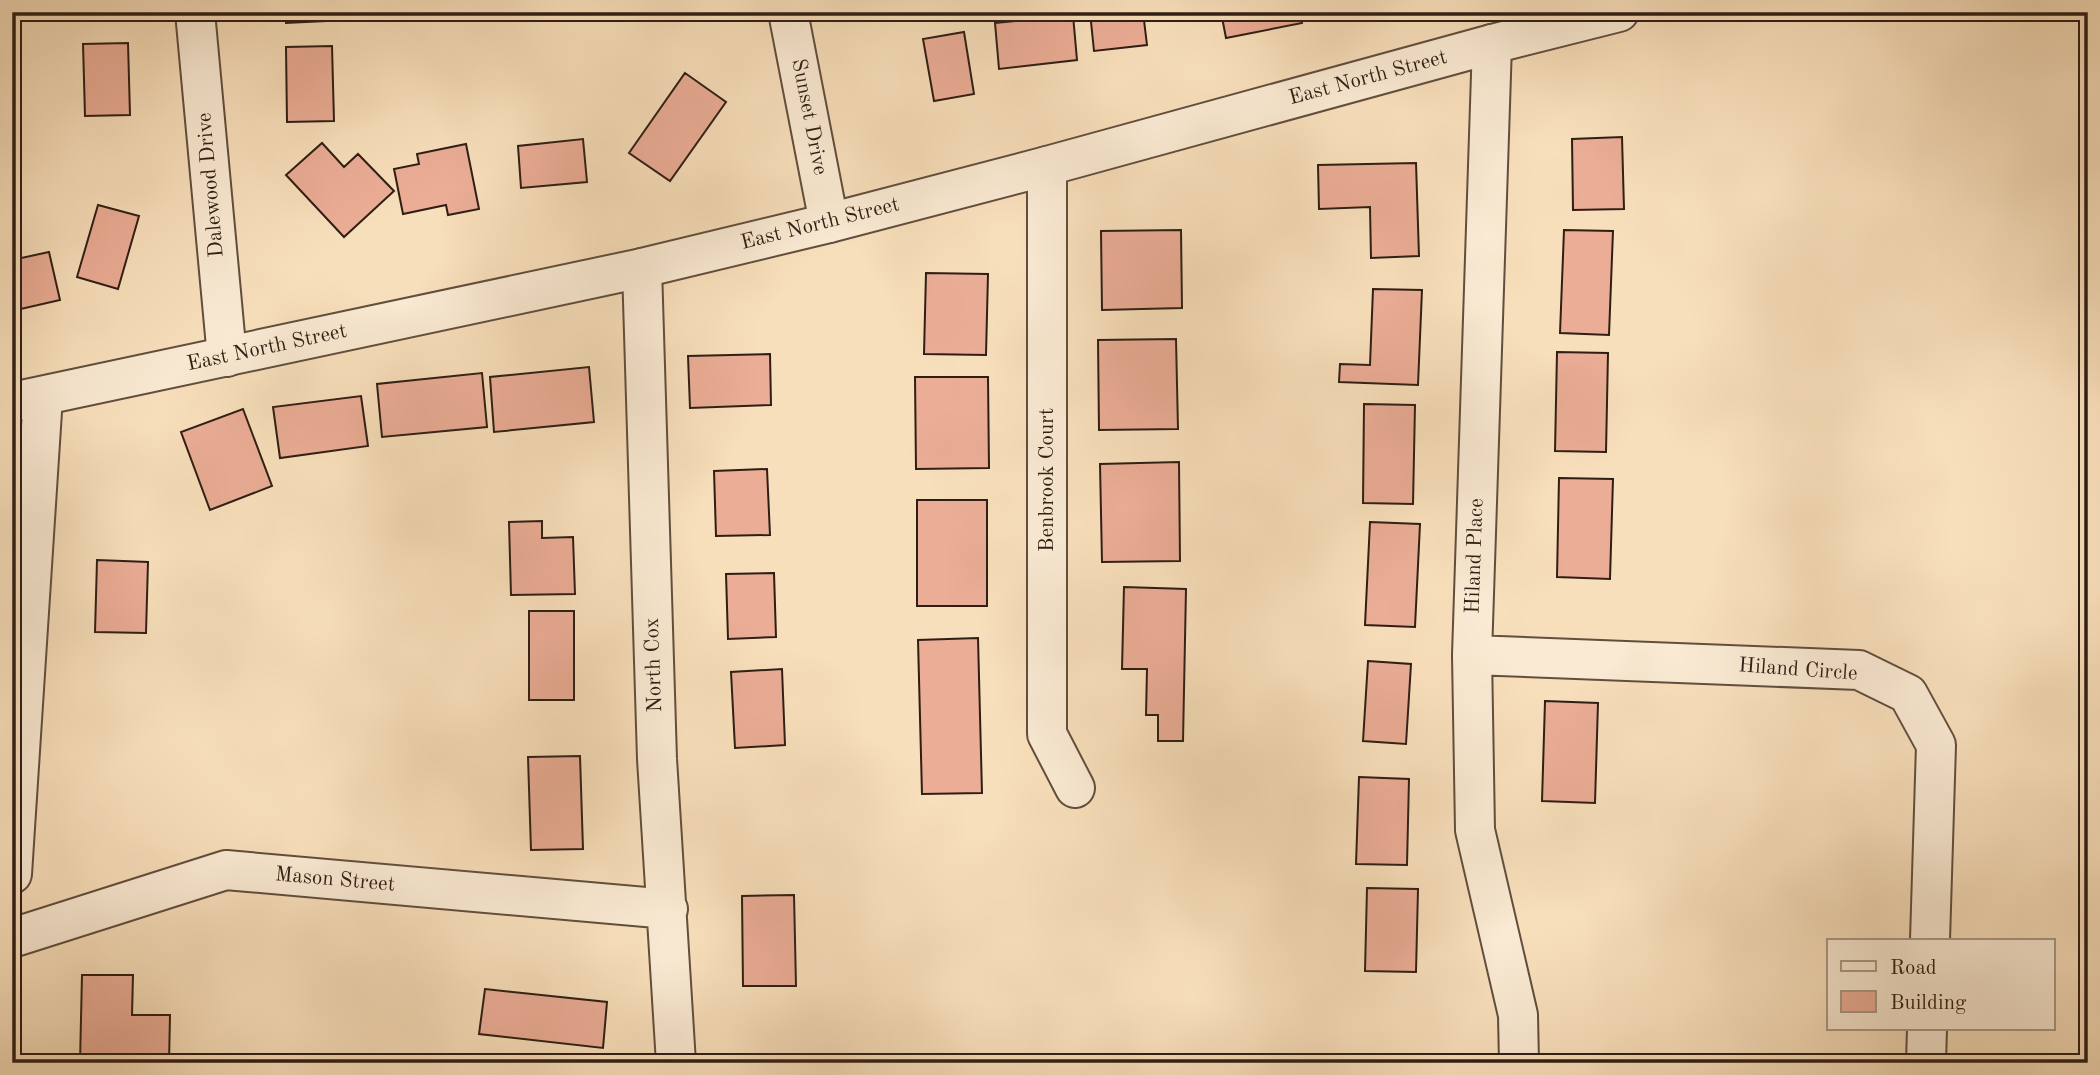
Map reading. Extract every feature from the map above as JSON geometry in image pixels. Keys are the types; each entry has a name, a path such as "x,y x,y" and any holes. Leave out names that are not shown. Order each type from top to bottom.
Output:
{"street":[{"name":"Dalewood Drive","path":"195,12 227,357"},
{"name":"Sunset Drive","path":"788,12 829,223"},
{"name":"East North Street","path":"28,400 642,268 829,223 1619,12"},
{"name":"Hiland Place","path":"1492,44 1472,656 1475,830 1518,1015 1519,1063"},
{"name":"Benbrook Court","path":"1047,166 1046,734 1074,788"},
{"name":"North Cox","path":"642,268 657,759 676,1063"},
{"path":"12,874 28,400"},
{"name":"Hiland Circle","path":"1472,656 1859,670 1908,694 1936,745 1930,939"},
{"name":"Mason Street","path":"12,938 226,870 668,909"},
{"path":"1926,1063 1927,1030"}],"building":[{"path":"286,12 326,12 326,21 286,23"},
{"path":"1090,12 1143,12 1147,45 1094,51"},
{"path":"1221,12 1300,12 1302,23 1226,38"},
{"path":"1073,15 1077,60 999,69 995,23"},
{"path":"964,32 974,94 934,101 923,39"},
{"path":"128,43 130,115 85,116 83,44"},
{"path":"332,46 334,121 287,122 286,47"},
{"path":"685,73 726,102 670,181 629,153"},
{"path":"1622,137 1624,209 1573,210 1572,139"},
{"path":"583,139 587,182 521,188 518,146"},
{"path":"322,143 344,167 358,154 394,191 344,237 286,175"},
{"path":"466,144 479,209 448,215 446,205 403,214 394,169 419,164 417,154"},
{"path":"1416,163 1419,256 1371,258 1370,207 1319,209 1318,165"},
{"path":"98,205 139,216 118,289 77,277"},
{"path":"1181,230 1182,308 1102,310 1101,231"},
{"path":"1564,230 1613,231 1609,335 1560,333"},
{"path":"49,252 60,300 12,311 12,260"},
{"path":"926,273 988,274 986,355 924,354"},
{"path":"1373,289 1422,290 1418,385 1339,382 1340,364 1370,365"},
{"path":"1176,339 1178,429 1099,430 1098,340"},
{"path":"1557,352 1608,353 1606,452 1555,451"},
{"path":"770,354 771,405 690,408 688,356"},
{"path":"589,367 594,422 494,432 490,377"},
{"path":"482,373 487,427 382,437 377,384"},
{"path":"915,377 988,377 989,468 916,469"},
{"path":"361,396 368,446 280,458 273,407"},
{"path":"1364,404 1415,405 1413,504 1363,503"},
{"path":"243,409 272,486 210,510 181,432"},
{"path":"1179,462 1180,561 1102,562 1100,464"},
{"path":"767,469 770,535 716,536 714,471"},
{"path":"1559,478 1613,479 1610,579 1557,577"},
{"path":"917,500 987,500 987,606 917,606"},
{"path":"542,521 542,538 573,537 575,594 511,595 509,522"},
{"path":"1370,522 1420,524 1415,627 1365,625"},
{"path":"97,560 148,562 146,633 95,632"},
{"path":"774,573 776,637 728,639 726,574"},
{"path":"1124,587 1186,589 1183,741 1158,741 1158,715 1146,715 1147,669 1122,669"},
{"path":"529,611 574,611 574,700 529,700"},
{"path":"978,638 982,793 922,794 918,640"},
{"path":"1368,661 1411,664 1406,744 1363,741"},
{"path":"782,669 785,745 735,748 731,672"},
{"path":"1545,701 1598,703 1595,803 1542,801"},
{"path":"580,756 583,849 531,850 528,757"},
{"path":"1359,777 1409,779 1407,865 1356,864"},
{"path":"1367,888 1418,889 1416,972 1365,971"},
{"path":"794,895 796,986 743,986 742,896"},
{"path":"82,975 133,975 132,1015 170,1015 169,1063 80,1063"},
{"path":"485,989 607,1002 603,1048 479,1034"},
{"path":"809,1057 809,1063 751,1063 751,1059"}]}
